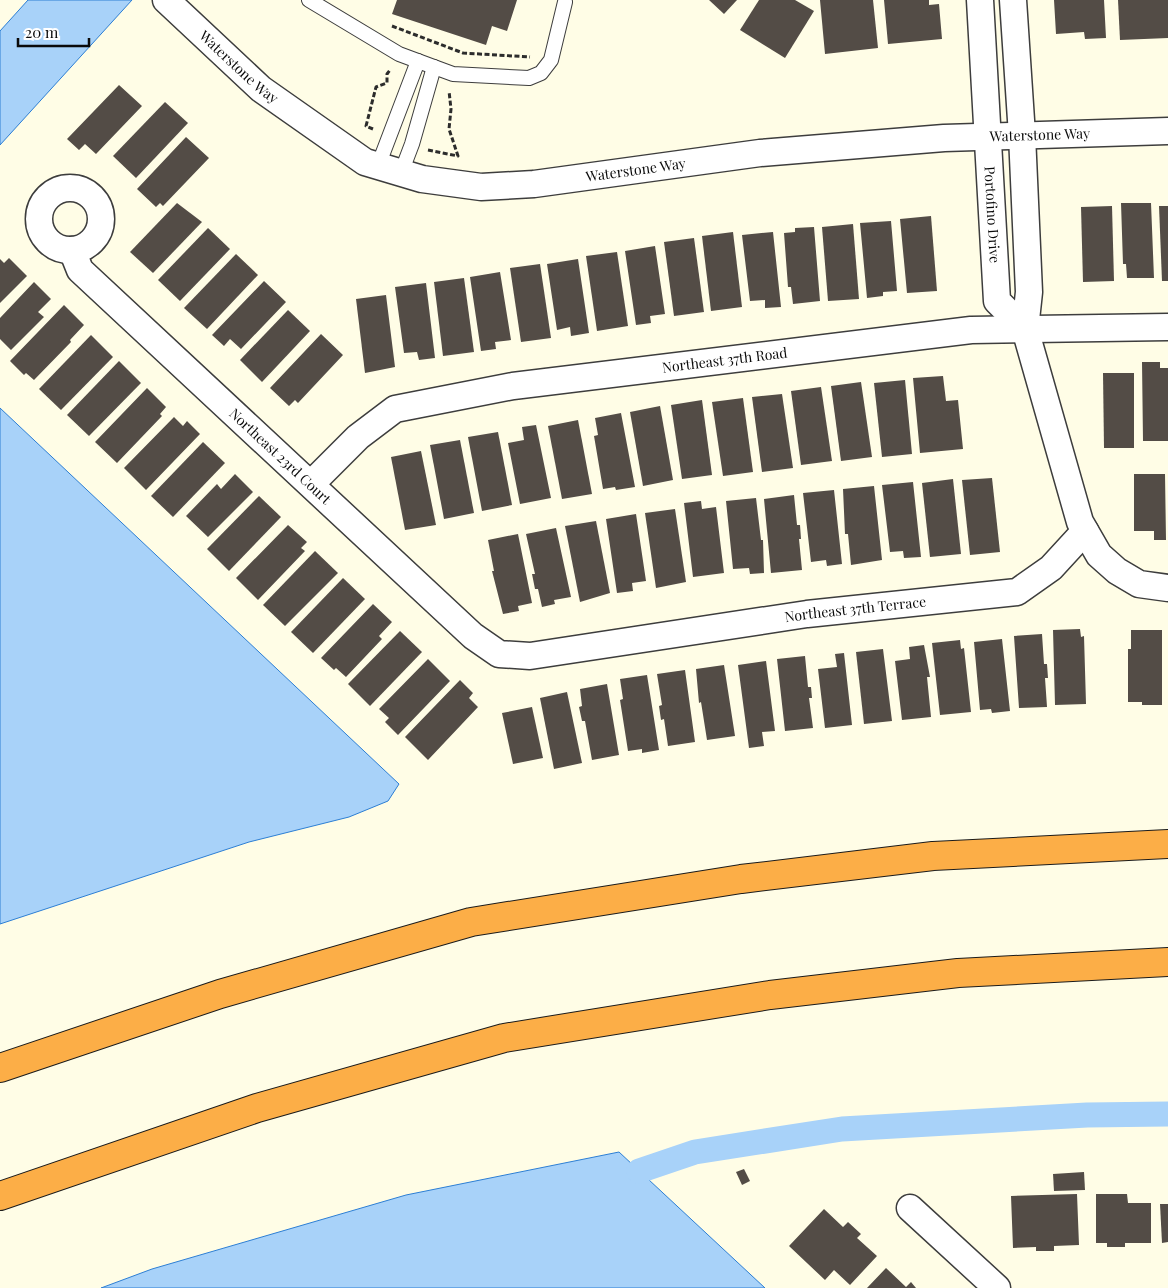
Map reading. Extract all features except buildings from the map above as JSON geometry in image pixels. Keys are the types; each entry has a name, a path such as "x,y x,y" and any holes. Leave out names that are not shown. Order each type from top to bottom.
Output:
{"highway":[{"path":"0,1068 220,994 471,922 742,879 933,856 1168,844"},
{"path":"0,1196 257,1108 504,1038 770,995 948,974 1168,962"}],"street":[{"name":"Portofino Drive","path":"980,0 998,301 1025,329"},
{"name":"Portofino Drive","path":"1013,0 1022,135 1029,292 1025,329 1073,504 1085,531"},
{"name":"Waterstone Way","path":"169,2 260,89 364,162 422,179 481,187 534,184 760,153 989,136 1168,131"},
{"name":"Northeast 23rd Court","path":"72,250 80,270 312,483 473,636 499,654"},
{"name":"Northeast 37th Road","path":"312,483 358,438 395,409 513,386 971,330 1168,327"},
{"path":"1085,531 1099,555 1116,571 1139,584 1168,588"},
{"name":"Northeast 37th Terrace","path":"499,654 530,656 807,614 1017,592 1051,568 1085,531"},
{"path":"910,1208 997,1288"}],"lane":[{"path":"309,0 399,54 418,62 453,74 529,78 541,73 551,60 564,2"},
{"path":"390,169 418,62"},
{"path":"390,169 412,144 434,67"}],"path":[{"path":"388,24 463,53 515,54 551,60"}],"water":[{"path":"28,0 132,0 0,145 0,31"},
{"path":"0,408 399,784 388,801 349,817 249,842 0,924"},
{"path":"619,1152 765,1288 101,1288 152,1269 406,1195"}],"waterway":[{"path":"639,1171 695,1152 842,1129 1087,1115 1168,1114"}]}
